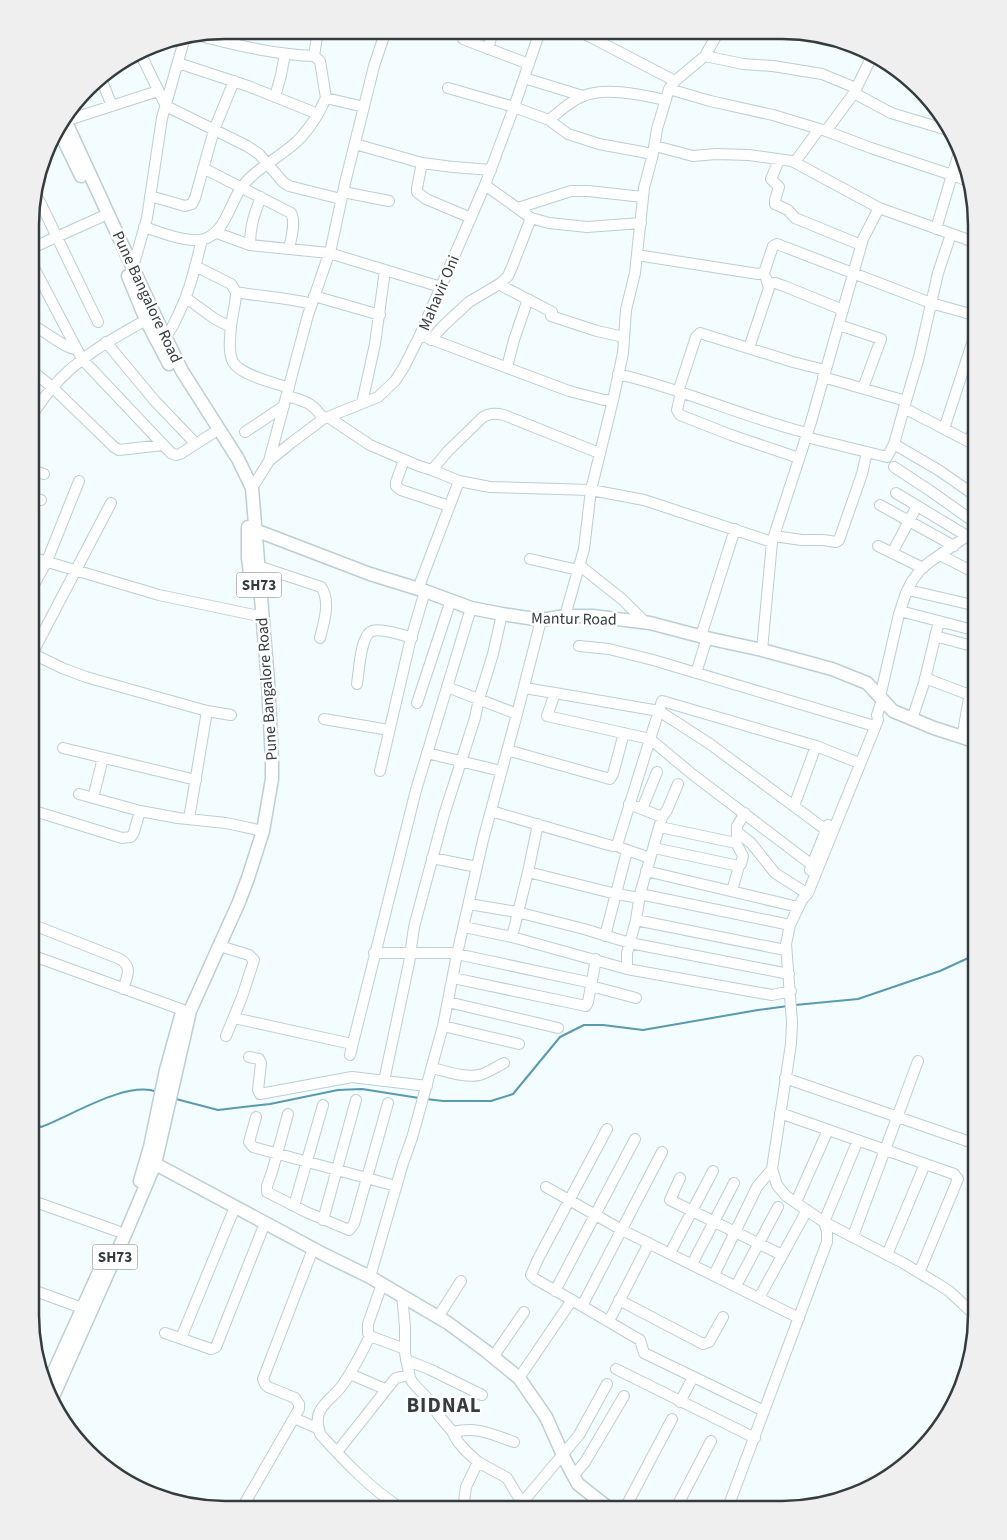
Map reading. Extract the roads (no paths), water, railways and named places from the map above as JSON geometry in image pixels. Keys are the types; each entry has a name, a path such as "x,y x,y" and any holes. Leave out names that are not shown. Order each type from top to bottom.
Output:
{"main road":[{"name":"Pune Bangalore Road","path":"66,129 182,372 225,446 243,483 248,514 248,558 258,614"},
{"name":"Pune Bangalore Road","path":"65,130 146,320 172,368 213,433 238,459 252,488 258,566 258,614 272,779 248,878 221,929 190,1011 169,1081"},
{"name":"Mantur Road","path":"256,530 370,574 471,608 541,620 565,616 592,616 645,622 762,650 832,670 867,683 894,712 968,739"},
{"name":"Mantur Road","path":"884,701 968,733"},
{"name":"Pune Bangalore Road","path":"169,1081 176,1033 183,1010 210,960 220,946 235,901"},
{"name":"SH73","path":"55,1391 124,1238 150,1162 169,1081"},
{"name":"SH73","path":"50,1378 150,1162"},
{"path":"150,1162 402,1295 438,1317 493,1357 519,1378 546,1417 562,1455 578,1484 600,1501"}],"street":[{"path":"144,228 192,240 202,240 217,233 242,188 267,163 293,146 302,137 318,114 326,98 320,61 314,56 253,49 212,39"},
{"path":"314,56 317,39"},
{"path":"269,461 313,300 329,253 374,66 383,39"},
{"path":"463,39 529,64"},
{"path":"488,49 491,39"},
{"name":"Mahavir Oni","path":"252,488 269,461 291,443 326,418 378,397 394,381 404,367 420,336 485,185 537,39"},
{"path":"593,39 672,85 710,101 823,130 963,179"},
{"path":"565,616 584,549 591,490 623,353 626,310 635,273 643,197 665,100 672,85 705,56 715,39"},
{"path":"133,267 144,228 162,118 183,43"},
{"path":"275,97 285,54"},
{"path":"705,56 743,64 773,66 831,76 891,113 941,128"},
{"path":"142,58 166,106 247,146 259,154 278,178 289,186 389,201"},
{"path":"795,162 855,91 870,61"},
{"path":"178,63 234,81 318,114"},
{"path":"524,78 583,96"},
{"path":"150,196 185,206 192,204 214,130 234,81"},
{"path":"103,84 112,106"},
{"path":"448,88 514,107 549,120 568,134 599,144 693,156 716,154 795,162 879,208 968,240"},
{"path":"71,119 158,90"},
{"path":"549,120 571,102 583,96 600,93 627,92 665,100"},
{"path":"326,98 364,107"},
{"path":"355,144 422,163 491,170"},
{"path":"779,160 771,178 779,187 774,200 775,204 788,210 795,218 861,245"},
{"path":"936,229 956,160"},
{"path":"422,163 417,192 471,218"},
{"path":"203,168 286,209 293,216 289,248"},
{"path":"485,185 531,218 549,223 587,227 641,223"},
{"path":"518,208 571,191 643,197"},
{"path":"250,245 250,228 261,198"},
{"path":"40,202 98,322"},
{"path":"762,650 773,539 807,435 861,245 879,208"},
{"path":"39,245 101,217"},
{"path":"431,340 469,302 501,283 508,276 531,218"},
{"path":"217,233 250,245 329,253 441,287"},
{"path":"618,374 646,381 807,435 887,457 894,444 919,357 938,272 951,234"},
{"path":"165,337 170,332 186,298 202,240"},
{"path":"763,273 773,246 777,244 931,303 968,313"},
{"path":"637,255 758,274 763,273"},
{"path":"196,266 231,284 236,292 231,327 230,353 232,362 237,367 286,397 312,404 326,418 370,445 459,481 490,487 591,490 644,500 773,539 836,542 839,540 862,474 867,452"},
{"path":"362,403 375,344 385,270"},
{"path":"748,348 769,288 763,273"},
{"path":"39,277 82,359 171,453 180,454 213,433"},
{"path":"769,284 774,283 784,286 843,310"},
{"path":"504,287 528,299 551,314 596,331 624,337"},
{"path":"236,292 257,296 313,300 380,315"},
{"path":"186,298 231,327"},
{"path":"507,368 528,299"},
{"path":"39,405 52,388 82,359 106,342 146,320"},
{"path":"839,326 880,339 864,388"},
{"path":"39,328 69,348 77,349"},
{"path":"799,458 680,415 677,410 679,392 697,335 700,333 793,362 905,404 944,429 968,441"},
{"path":"420,336 570,391 604,400 613,400"},
{"path":"106,342 154,400 196,444"},
{"path":"944,429 968,356"},
{"path":"39,376 119,450 124,451 163,445"},
{"path":"245,432 286,397"},
{"path":"432,470 448,451 483,417 496,413 599,453"},
{"path":"894,444 940,471 968,491"},
{"path":"404,460 396,486 401,490 449,506"},
{"path":"894,467 968,518"},
{"path":"39,472 44,474"},
{"path":"39,576 47,561 79,481"},
{"path":"380,770 388,730 412,638 421,590 459,481"},
{"path":"896,493 967,536 923,568 912,581 900,611 884,701 877,716 870,725 854,761 790,925 785,950 791,993 791,1044 772,1169 777,1185 786,1196 824,1222 920,1273 949,1291 968,1309"},
{"path":"39,641 111,503"},
{"path":"880,505 954,546"},
{"path":"892,553 917,506"},
{"path":"696,673 704,637 735,529"},
{"path":"878,546 923,568"},
{"path":"940,555 968,569"},
{"path":"39,559 159,595 258,614"},
{"path":"530,559 579,567 622,600 645,622"},
{"path":"258,566 321,586 326,596 326,603 320,638"},
{"path":"908,590 968,604"},
{"path":"417,703 451,600"},
{"path":"350,1055 413,799 471,608"},
{"path":"900,611 968,629"},
{"path":"384,1081 411,953 414,928 444,815 493,654 502,614"},
{"path":"370,1277 443,1026 477,867 541,620"},
{"path":"914,714 939,621"},
{"path":"357,684 361,653 368,635 373,631 380,631 412,638"},
{"path":"935,636 968,645"},
{"path":"579,646 609,649 653,660 870,725"},
{"path":"39,657 86,678 231,716"},
{"path":"925,678 964,694 968,693"},
{"path":"447,687 517,714"},
{"path":"524,688 659,711 710,744 826,830"},
{"path":"555,693 547,716 650,738 692,774 812,865"},
{"path":"615,846 618,842 662,702 816,746 854,761"},
{"path":"963,732 968,704"},
{"path":"189,819 208,711"},
{"path":"646,871 732,891 801,899 808,893 878,720 877,716"},
{"path":"324,719 388,730"},
{"path":"507,750 610,779 624,733"},
{"path":"794,806 816,746"},
{"path":"63,748 196,780"},
{"path":"427,753 502,771"},
{"path":"93,798 103,758"},
{"path":"642,809 657,772"},
{"path":"627,969 627,953 646,871 661,822 678,784"},
{"path":"79,794 140,811 259,830"},
{"path":"629,804 642,809 661,822 736,843"},
{"path":"39,812 122,838 130,837 134,832 140,811"},
{"path":"491,811 627,851 739,866"},
{"path":"732,891 743,856 736,843 737,826 745,814"},
{"path":"512,937 538,824"},
{"path":"737,832 751,843 775,873 801,899"},
{"path":"605,936 627,851"},
{"path":"432,858 477,867"},
{"path":"528,872 616,894 640,896 790,925"},
{"path":"469,904 518,912 630,943 789,974"},
{"path":"636,920 785,950"},
{"path":"39,927 126,963 128,968 123,989"},
{"path":"464,927 512,937 627,969 772,995 791,993"},
{"path":"220,946 249,955 254,960 226,1036"},
{"path":"374,953 457,954 591,984 636,998"},
{"path":"39,958 183,1010"},
{"path":"453,978 583,1006 587,1005 596,959"},
{"path":"448,1002 558,1028"},
{"path":"234,1018 352,1044"},
{"path":"443,1026 519,1044"},
{"path":"249,1057 261,1063 258,1090 260,1094 352,1077 426,1089"},
{"path":"853,1236 918,1061"},
{"path":"432,1068 479,1075 504,1063"},
{"path":"786,1078 967,1141"},
{"path":"323,1220 356,1100"},
{"path":"288,1114 267,1186 267,1192 323,1220 351,1230 388,1103"},
{"path":"294,1206 323,1104"},
{"path":"780,1113 954,1174 958,1179 920,1273"},
{"path":"256,1117 249,1139 250,1145 396,1186"},
{"path":"607,1129 531,1275 534,1280 640,1340 644,1353 764,1411"},
{"path":"796,1202 828,1130"},
{"path":"555,1291 635,1139"},
{"path":"730,1501 827,1242 827,1231 824,1222 858,1140"},
{"path":"582,1306 662,1152"},
{"path":"887,1255 925,1164"},
{"path":"714,1275 757,1187 772,1169"},
{"path":"670,1254 713,1171"},
{"path":"680,1178 670,1200 782,1255"},
{"path":"692,1264 734,1183"},
{"path":"546,1187 622,1230 799,1318"},
{"path":"39,1203 117,1231"},
{"path":"181,1338 235,1207"},
{"path":"736,1286 778,1207"},
{"path":"759,1298 807,1210"},
{"path":"165,1333 211,1350 216,1347 264,1223"},
{"path":"608,1321 649,1243"},
{"path":"246,1501 299,1409 298,1401 295,1398 268,1387 263,1379 313,1249"},
{"path":"438,1317 461,1280"},
{"path":"382,1284 367,1329 370,1336 406,1354 429,1369 482,1395"},
{"path":"39,1292 82,1308"},
{"path":"402,1295 406,1354 412,1383 430,1401 462,1447 478,1462 507,1478 518,1501"},
{"path":"519,1378 572,1300"},
{"path":"619,1300 703,1344 709,1342 723,1317"},
{"path":"493,1357 524,1312"},
{"path":"370,1336 350,1374 321,1409 318,1420 319,1430 320,1434 362,1477 390,1501"},
{"path":"616,1369 755,1438"},
{"path":"350,1374 386,1389"},
{"path":"337,1452 396,1378 409,1375"},
{"path":"680,1402 693,1377"},
{"path":"524,1501 585,1426 607,1384"},
{"path":"573,1476 585,1462 624,1396"},
{"path":"294,1418 319,1430"},
{"path":"629,1501 672,1419"},
{"path":"453,1432 476,1430 514,1442"},
{"path":"680,1501 711,1441"},
{"path":"464,1501 466,1487 478,1462"}],"waterway":[{"path":"795,1005 858,999 940,971 968,958"},
{"path":"426,1099 491,1101 513,1094 560,1037 584,1025 603,1025 643,1030 788,1006"},
{"path":"176,1099 218,1110 270,1104 338,1090 362,1089 419,1098"},
{"path":"39,1125 41,1127 115,1095 130,1091 145,1090 157,1092"}],"district":[{"name":"BIDNAL","path":"444,1405"}]}
